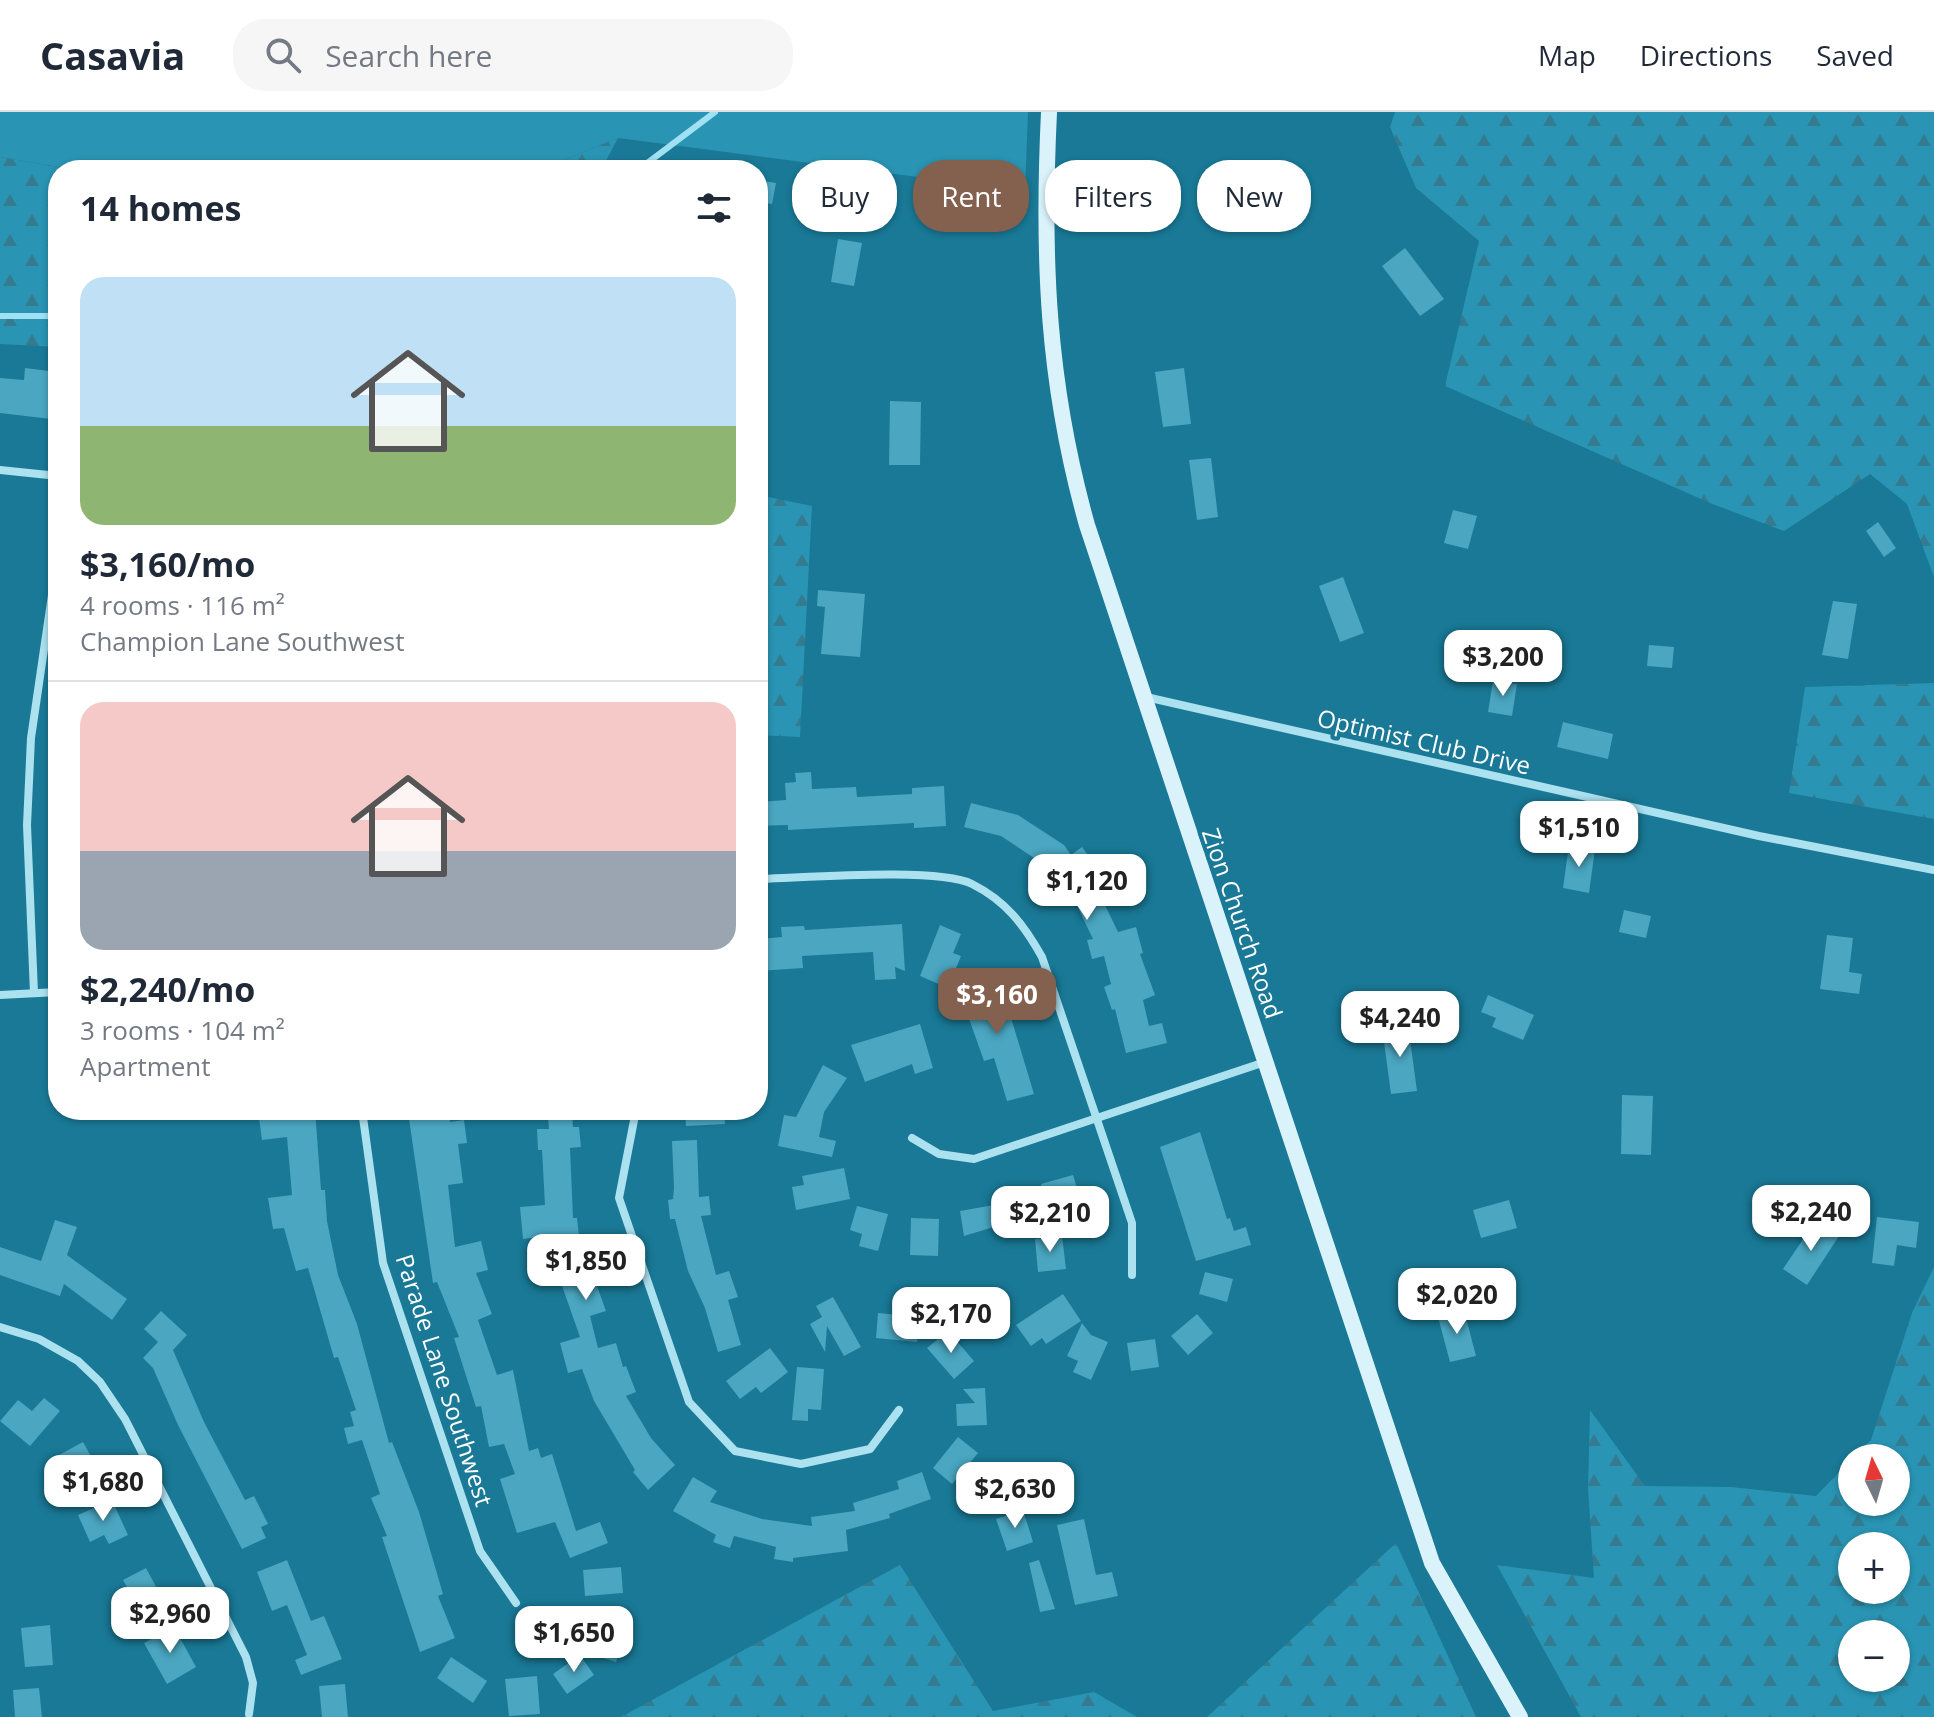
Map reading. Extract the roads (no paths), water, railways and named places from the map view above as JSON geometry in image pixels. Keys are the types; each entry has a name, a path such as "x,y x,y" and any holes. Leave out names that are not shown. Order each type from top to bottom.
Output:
{"street":[{"name":"Zion Church Road","path":"1049,112 1046,222 1050,349 1061,423 1087,525 1141,696 1432,1563 1520,1717"},
{"path":"0,470 48,475"},
{"path":"34,993 27,825 30,753 48,625"},
{"name":"Optimist Club Drive","path":"1141,696 1638,810 1934,870"},
{"path":"768,879 929,876 968,882 994,897 1021,920 1042,957 1132,1223 1132,1275"},
{"path":"0,995 48,992"},
{"path":"912,1138 939,1154 974,1159 1265,1062"},
{"name":"Parade Lane Southwest","path":"363,1120 383,1263 480,1551 516,1603"},
{"path":"634,1120 619,1198 689,1402 735,1451 801,1464 870,1449 899,1410"},
{"path":"0,1327 39,1339 78,1361 100,1382 125,1419 246,1657 253,1683 249,1714"}],"waterway":[{"path":"651,160 715,112"},
{"path":"0,316 48,316"}]}
